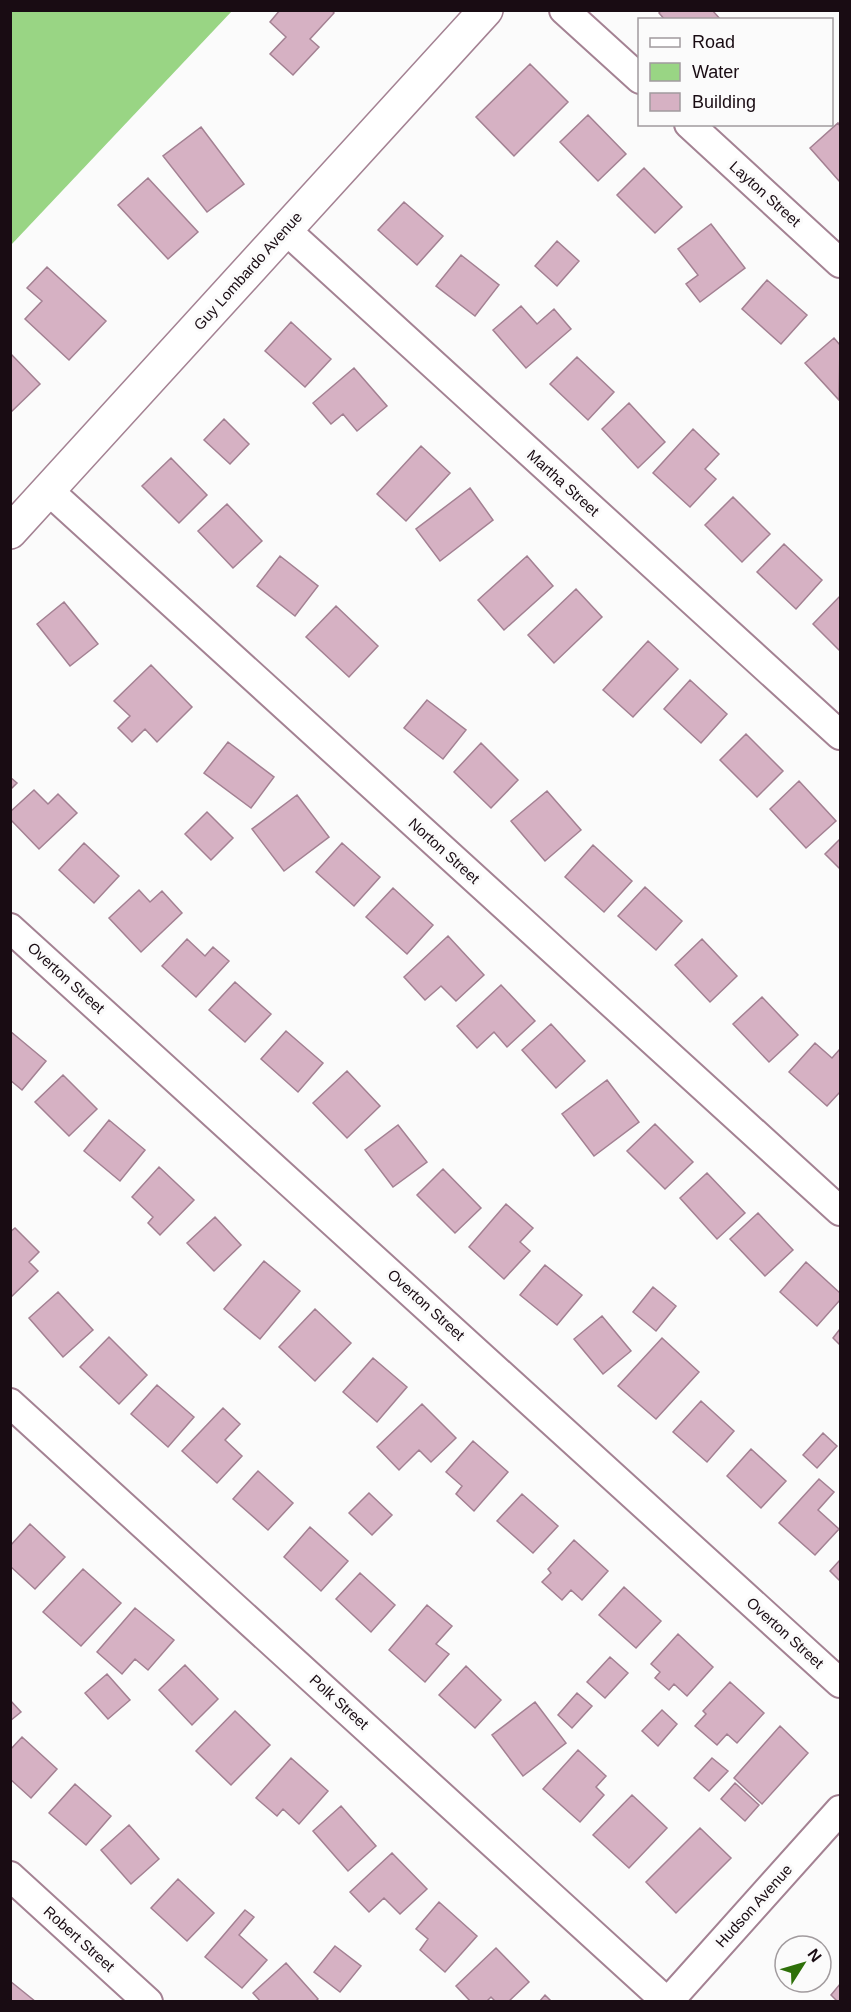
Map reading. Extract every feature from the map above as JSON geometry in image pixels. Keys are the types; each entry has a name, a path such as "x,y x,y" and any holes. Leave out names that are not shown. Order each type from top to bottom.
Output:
{"street":[{"name":"Guy Lombardo Avenue","path":"10,532 486,10"},
{"path":"564,10 638,78"},
{"name":"Layton Street","path":"691,126 840,263"},
{"name":"Martha Street","path":"286,230 840,735"},
{"name":"Norton Street","path":"48,490 840,1211"},
{"name":"Overton Street","path":"10,928 840,1683"},
{"name":"Polk Street","path":"10,1403 668,2001"},
{"name":"Hudson Avenue","path":"668,2001 840,1810"},
{"name":"Robert Street","path":"10,1876 148,2001"}],"water":[{"path":"10,11 232,11 11,245"}],"building":[{"path":"280,10 332,10 334,13 310,39 319,47 293,75 270,54 286,37 270,22"},
{"path":"661,10 712,10 719,18 663,18 659,13"},
{"path":"530,64 568,102 514,156 476,117"},
{"path":"588,115 626,154 598,181 560,142"},
{"path":"838,123 840,126 840,182 810,148"},
{"path":"201,127 244,184 207,212 163,156"},
{"path":"644,168 682,207 655,233 617,195"},
{"path":"148,178 198,232 168,259 118,205"},
{"path":"404,202 443,236 417,265 378,230"},
{"path":"711,224 745,268 700,302 686,284 698,275 678,249"},
{"path":"557,241 579,261 557,286 535,266"},
{"path":"461,255 499,285 475,316 436,286"},
{"path":"47,267 106,321 69,360 25,319 42,301 27,288"},
{"path":"767,280 807,315 781,344 742,309"},
{"path":"521,306 537,324 554,309 571,329 526,368 493,330"},
{"path":"291,322 331,359 305,387 265,351"},
{"path":"834,338 840,345 839,400 805,363"},
{"path":"10,353 40,384 10,413"},
{"path":"577,357 614,392 588,420 550,384"},
{"path":"354,368 387,406 357,431 343,414 331,424 313,403"},
{"path":"629,403 665,442 638,468 602,429"},
{"path":"224,419 249,444 230,464 204,440"},
{"path":"693,429 719,454 705,469 716,479 690,507 653,473"},
{"path":"421,446 450,473 406,521 377,494"},
{"path":"171,458 207,495 179,523 142,486"},
{"path":"470,488 493,520 440,561 416,529"},
{"path":"733,497 770,534 742,562 705,525"},
{"path":"227,504 262,541 233,568 198,531"},
{"path":"784,544 822,580 796,609 757,572"},
{"path":"280,556 318,586 295,616 257,586"},
{"path":"527,556 553,586 504,630 478,600"},
{"path":"576,589 602,617 554,663 528,635"},
{"path":"840,596 840,651 813,624"},
{"path":"64,602 98,644 70,666 37,624"},
{"path":"336,606 378,646 349,677 306,637"},
{"path":"648,641 678,669 633,717 603,690"},
{"path":"151,665 192,707 157,742 145,729 132,742 118,728 130,716 114,701"},
{"path":"690,680 727,714 701,743 664,709"},
{"path":"427,700 466,730 443,759 404,728"},
{"path":"746,734 783,771 757,797 720,760"},
{"path":"228,742 274,777 251,808 204,773"},
{"path":"481,743 518,780 491,808 454,772"},
{"path":"10,777 17,783 10,790"},
{"path":"799,781 836,821 806,848 770,809"},
{"path":"34,790 48,804 58,794 77,813 39,849 10,819 10,812"},
{"path":"547,791 581,830 545,861 511,821"},
{"path":"297,795 329,837 284,871 252,829"},
{"path":"207,812 233,838 211,860 185,834"},
{"path":"840,839 840,869 825,854"},
{"path":"84,843 119,876 94,903 59,870"},
{"path":"342,843 380,877 354,906 316,872"},
{"path":"593,845 632,881 604,912 565,877"},
{"path":"645,887 682,921 656,950 618,916"},
{"path":"393,888 433,925 407,954 366,917"},
{"path":"139,890 150,902 162,891 182,913 141,952 109,918"},
{"path":"448,936 484,975 456,1001 441,986 425,1000 404,977"},
{"path":"187,939 205,956 213,947 229,961 196,997 162,966"},
{"path":"702,939 737,976 710,1002 675,965"},
{"path":"235,982 271,1014 245,1042 209,1010"},
{"path":"501,985 535,1021 507,1047 494,1032 477,1048 457,1026"},
{"path":"762,997 798,1035 769,1062 733,1024"},
{"path":"551,1024 585,1061 556,1088 522,1050"},
{"path":"10,1031 46,1061 22,1090 10,1080"},
{"path":"286,1031 323,1063 298,1092 261,1059"},
{"path":"815,1043 832,1058 840,1049 840,1092 827,1106 789,1072"},
{"path":"347,1071 380,1106 347,1138 313,1103"},
{"path":"63,1075 97,1109 69,1136 35,1102"},
{"path":"607,1080 639,1122 594,1156 562,1114"},
{"path":"109,1120 145,1150 120,1181 84,1151"},
{"path":"655,1124 693,1162 665,1189 627,1151"},
{"path":"398,1125 427,1162 393,1187 365,1150"},
{"path":"159,1167 194,1200 160,1235 148,1223 153,1217 132,1197"},
{"path":"443,1169 481,1208 455,1233 417,1195"},
{"path":"707,1173 745,1213 717,1239 680,1198"},
{"path":"506,1204 533,1228 520,1242 530,1251 504,1279 469,1247"},
{"path":"758,1213 793,1250 765,1276 730,1239"},
{"path":"215,1217 241,1245 214,1271 187,1243"},
{"path":"15,1228 39,1252 29,1262 38,1271 10,1298 10,1232"},
{"path":"264,1261 300,1291 260,1339 224,1309"},
{"path":"806,1262 840,1293 840,1300 817,1326 780,1292"},
{"path":"545,1265 582,1295 557,1325 520,1295"},
{"path":"653,1287 676,1306 656,1331 633,1312"},
{"path":"58,1292 93,1330 63,1357 29,1318"},
{"path":"315,1309 351,1343 315,1381 279,1347"},
{"path":"602,1316 631,1351 603,1374 574,1339"},
{"path":"840,1329 840,1345 833,1338"},
{"path":"109,1337 147,1375 119,1404 80,1367"},
{"path":"662,1338 699,1372 656,1419 618,1386"},
{"path":"373,1358 407,1387 377,1422 343,1392"},
{"path":"157,1385 194,1417 168,1447 131,1414"},
{"path":"701,1401 734,1431 707,1462 673,1432"},
{"path":"422,1404 456,1438 431,1462 419,1450 399,1470 377,1447"},
{"path":"223,1408 240,1424 225,1440 242,1456 217,1483 182,1451"},
{"path":"823,1433 837,1446 817,1468 803,1455"},
{"path":"473,1441 508,1472 474,1511 456,1494 462,1486 446,1472"},
{"path":"751,1449 786,1481 761,1508 727,1476"},
{"path":"258,1471 293,1503 268,1530 233,1499"},
{"path":"819,1479 834,1492 818,1510 839,1529 815,1555 779,1523"},
{"path":"369,1493 392,1515 372,1535 349,1513"},
{"path":"522,1494 558,1526 533,1553 497,1521"},
{"path":"30,1524 65,1557 35,1589 10,1566 10,1546"},
{"path":"310,1527 348,1561 321,1591 284,1557"},
{"path":"574,1540 608,1571 582,1600 571,1590 562,1600 542,1582 551,1573 548,1569"},
{"path":"840,1560 840,1581 830,1571"},
{"path":"83,1569 121,1603 81,1646 43,1612"},
{"path":"360,1573 395,1605 371,1632 336,1599"},
{"path":"624,1587 661,1621 636,1648 599,1615"},
{"path":"427,1605 452,1626 436,1644 449,1654 425,1682 389,1650"},
{"path":"135,1608 174,1640 148,1670 135,1659 122,1674 97,1652"},
{"path":"678,1634 713,1667 687,1696 674,1684 669,1690 655,1678 660,1672 651,1664"},
{"path":"610,1657 628,1673 605,1698 587,1682"},
{"path":"185,1665 218,1699 192,1725 159,1690"},
{"path":"466,1666 501,1700 475,1728 439,1695"},
{"path":"107,1674 130,1700 108,1719 85,1693"},
{"path":"730,1682 764,1713 737,1743 727,1734 717,1745 695,1726 706,1714 703,1711"},
{"path":"577,1693 592,1706 572,1728 558,1715"},
{"path":"10,1700 21,1712 10,1721"},
{"path":"535,1702 566,1743 523,1776 492,1735"},
{"path":"662,1710 677,1724 658,1746 642,1731"},
{"path":"235,1711 270,1745 231,1785 196,1751"},
{"path":"780,1726 808,1753 762,1804 734,1778"},
{"path":"22,1737 57,1769 31,1798 10,1779 10,1750"},
{"path":"578,1750 606,1776 596,1787 604,1795 580,1822 543,1789"},
{"path":"291,1758 328,1791 299,1824 283,1809 277,1816 256,1798"},
{"path":"712,1758 728,1771 709,1791 694,1778"},
{"path":"735,1783 759,1805 745,1821 721,1799"},
{"path":"75,1784 111,1816 86,1845 49,1813"},
{"path":"632,1795 667,1828 629,1868 593,1835"},
{"path":"341,1806 376,1846 348,1871 313,1831"},
{"path":"129,1825 159,1859 131,1884 101,1850"},
{"path":"700,1828 731,1858 676,1913 646,1882"},
{"path":"392,1853 427,1889 400,1914 384,1898 369,1912 350,1892"},
{"path":"178,1879 214,1913 187,1941 151,1908"},
{"path":"439,1902 477,1936 445,1972 420,1950 428,1939 416,1929"},
{"path":"245,1910 254,1917 239,1935 267,1960 242,1988 205,1957"},
{"path":"335,1946 361,1966 340,1992 314,1972"},
{"path":"496,1948 529,1982 508,2002 496,2002 491,1997 486,2002 471,2002 456,1986"},
{"path":"286,1963 318,1999 315,2002 261,2002 253,1993"},
{"path":"10,1981 36,2002 10,2002"},
{"path":"840,1984 840,2002 831,1995"},
{"path":"545,1995 552,2002 539,2002"}]}
